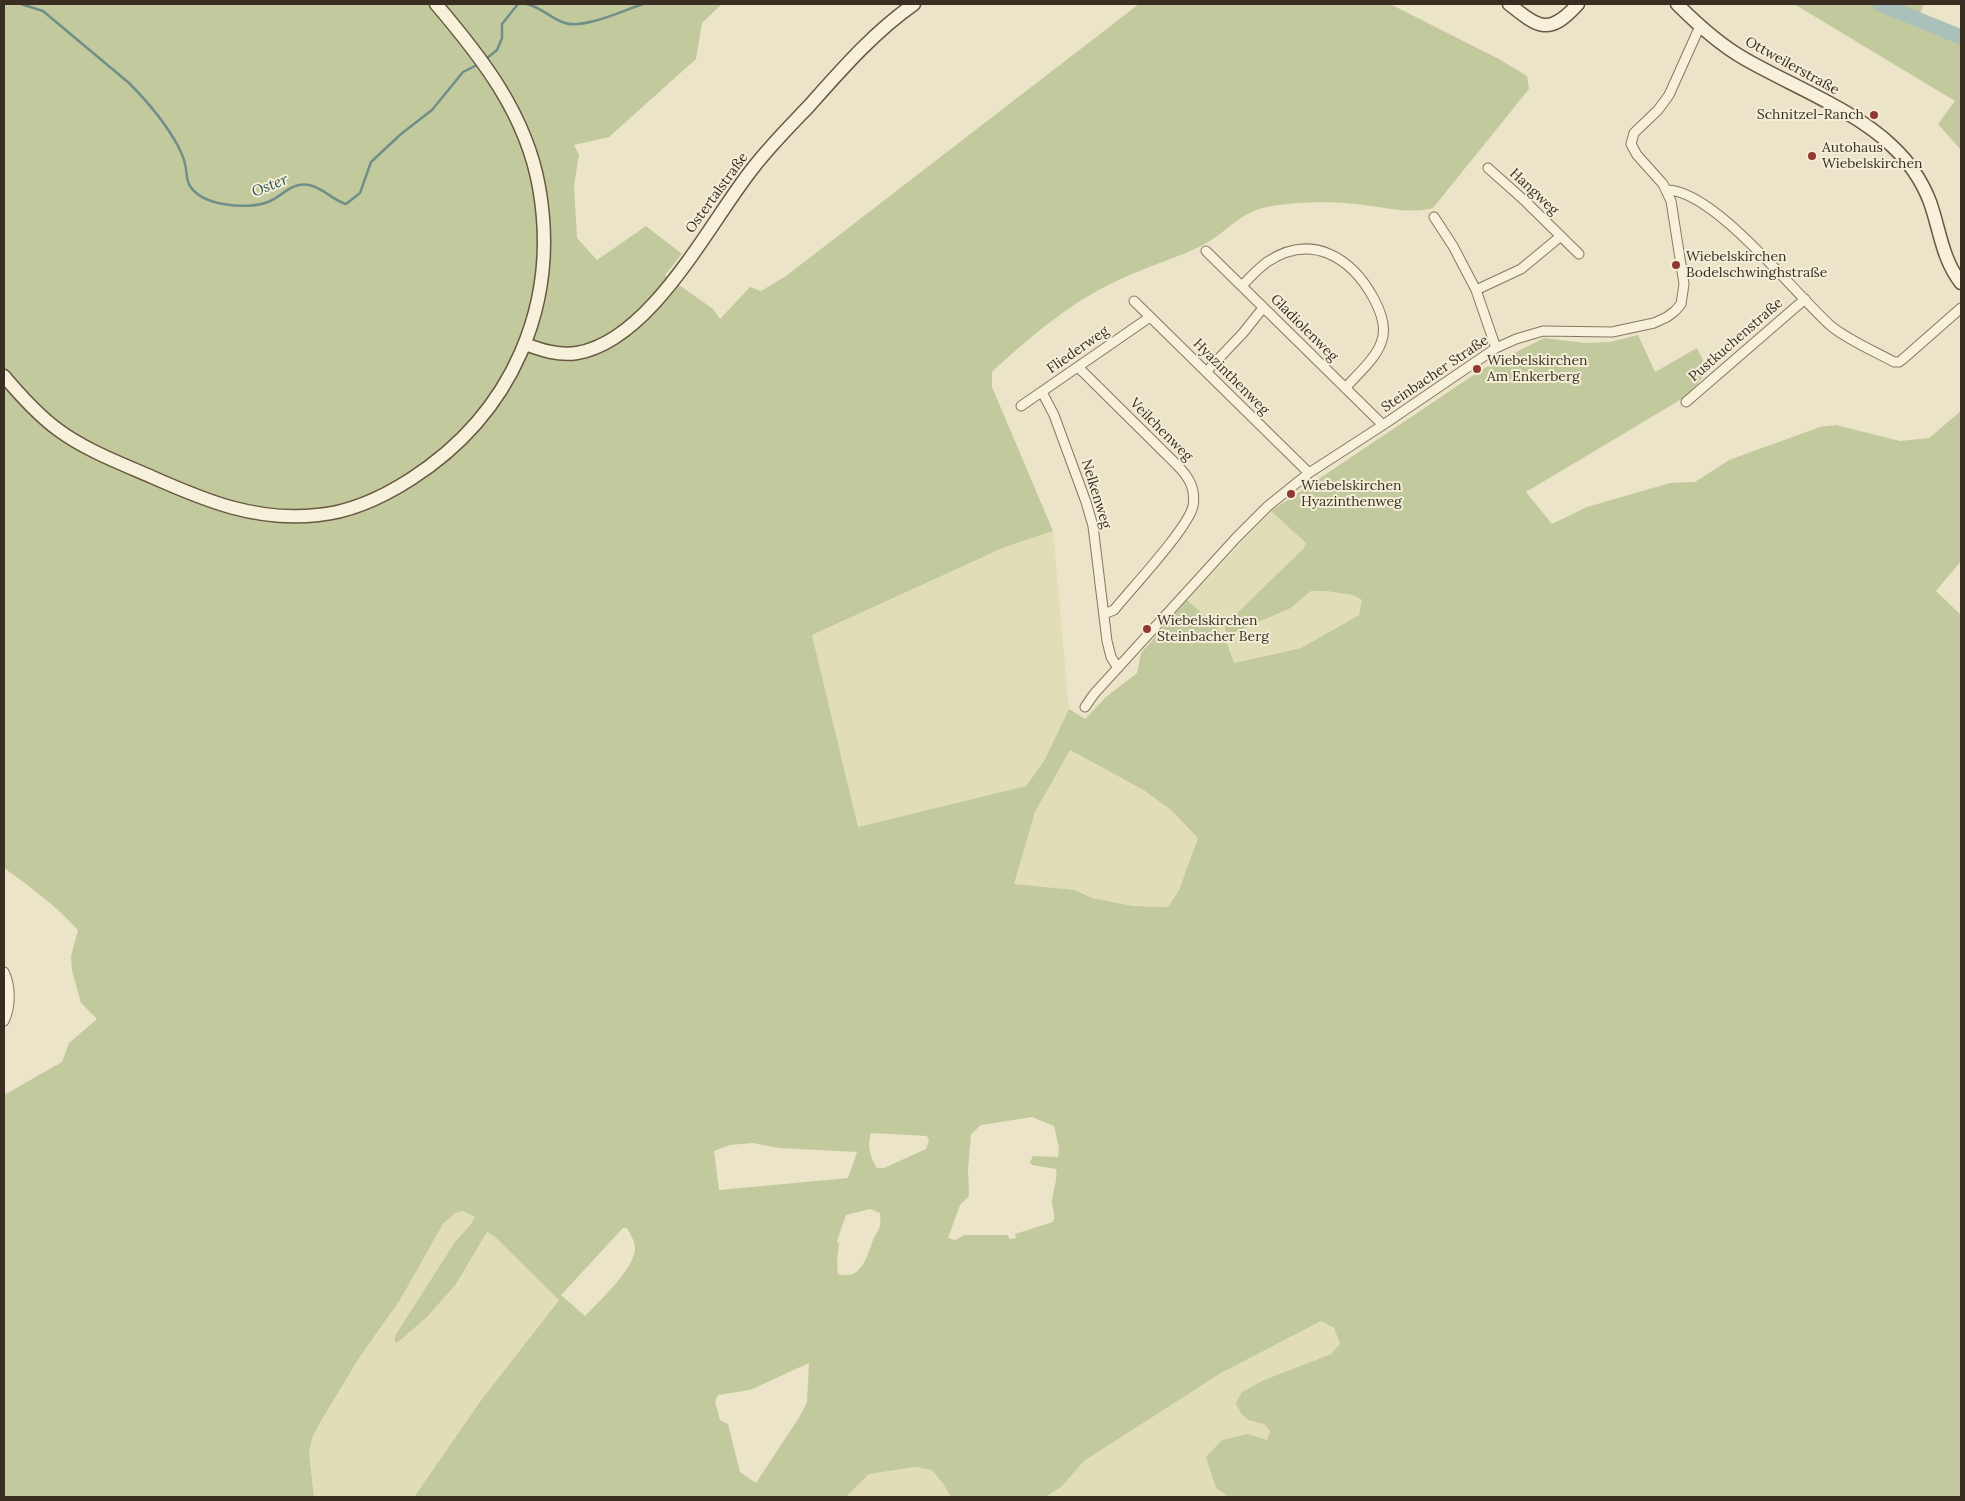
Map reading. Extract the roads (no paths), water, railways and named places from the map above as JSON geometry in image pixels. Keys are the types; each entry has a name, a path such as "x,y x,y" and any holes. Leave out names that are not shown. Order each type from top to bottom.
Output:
{"main road":[{"path":"4,376 34,410 60,431 93,450 213,503 235,509 281,516 336,513 376,498 403,484 443,456 471,430 494,403 505,386 525,344 536,311 544,247 543,216 539,186 524,134 506,96 468,41 436,4"},
{"name":"Ostertalstraße","path":"525,344 540,350 575,353 600,345 628,327 671,283 754,166 877,33 914,4"},
{"path":"1509,4 1531,22 1546,26 1560,21 1578,4"},
{"name":"Ottweilerstraße","path":"1677,4 1700,26 1743,58 1836,108 1882,137 1893,147 1910,166 1924,189 1949,264 1961,283"}],"street":[{"name":"Steinbacher Straße","path":"1085,707 1094,694 1236,538 1268,506 1309,473 1496,348 1516,338 1543,331 1612,332 1654,322 1676,311 1681,304 1684,284 1667,190 1657,175 1633,150 1632,137 1669,96 1700,26"},
{"name":"Hangweg","path":"1488,168 1526,201 1579,254"},
{"path":"1667,190 1682,192 1723,217 1832,326 1894,362 1899,362 1903,359 1961,308"},
{"path":"1434,217 1453,246 1476,290 1496,348"},
{"name":"Hangweg","path":"1476,290 1521,269 1562,236"},
{"path":"1242,286 1258,269 1269,261 1278,256 1296,251 1314,250 1328,253 1352,267 1362,279 1377,305 1382,320 1383,335 1382,342 1375,354 1345,388"},
{"name":"Gladiolenweg","path":"1206,251 1383,425"},
{"name":"Pustkuchenstraße","path":"1686,402 1805,299"},
{"name":"Hyazinthenweg","path":"1134,301 1309,473"},
{"path":"1206,372 1243,333 1263,308"},
{"name":"Fliederweg","path":"1020,406 1150,317"},
{"name":"Veilchenweg","path":"1078,367 1178,465 1187,475 1194,491 1192,510 1182,527 1114,610 1104,614"},
{"name":"Nelkenweg","path":"1042,392 1054,415 1093,526 1107,640 1112,657 1118,668"},
{"path":"4,972 7,978 9,998 4,1021"}],"waterway":[{"name":"Oster","path":"21,4 43,11 143,97 168,129 178,146 186,167 188,181 196,193 215,202 238,206 268,202 291,188 302,185 309,185 324,191 336,200 346,204 360,193 371,162 401,134 432,110 463,72 479,64"},
{"name":"Oster","path":"486,59 497,50 502,38 502,24 518,4"},
{"name":"Oster","path":"527,4 560,21 573,24 593,21 643,4"},
{"path":"1880,4 1961,37"}],"place":[{"name":"Schnitzel-Ranch","path":"1874,115"},
{"name":"Autohaus Wiebelskirchen","path":"1812,156"},
{"name":"Wiebelskirchen Bodelschwinghstraße","path":"1676,265"},
{"name":"Wiebelskirchen Am Enkerberg","path":"1477,369"},
{"name":"Wiebelskirchen Hyazinthenweg","path":"1291,494"},
{"name":"Wiebelskirchen Steinbacher Berg","path":"1147,629"}]}
